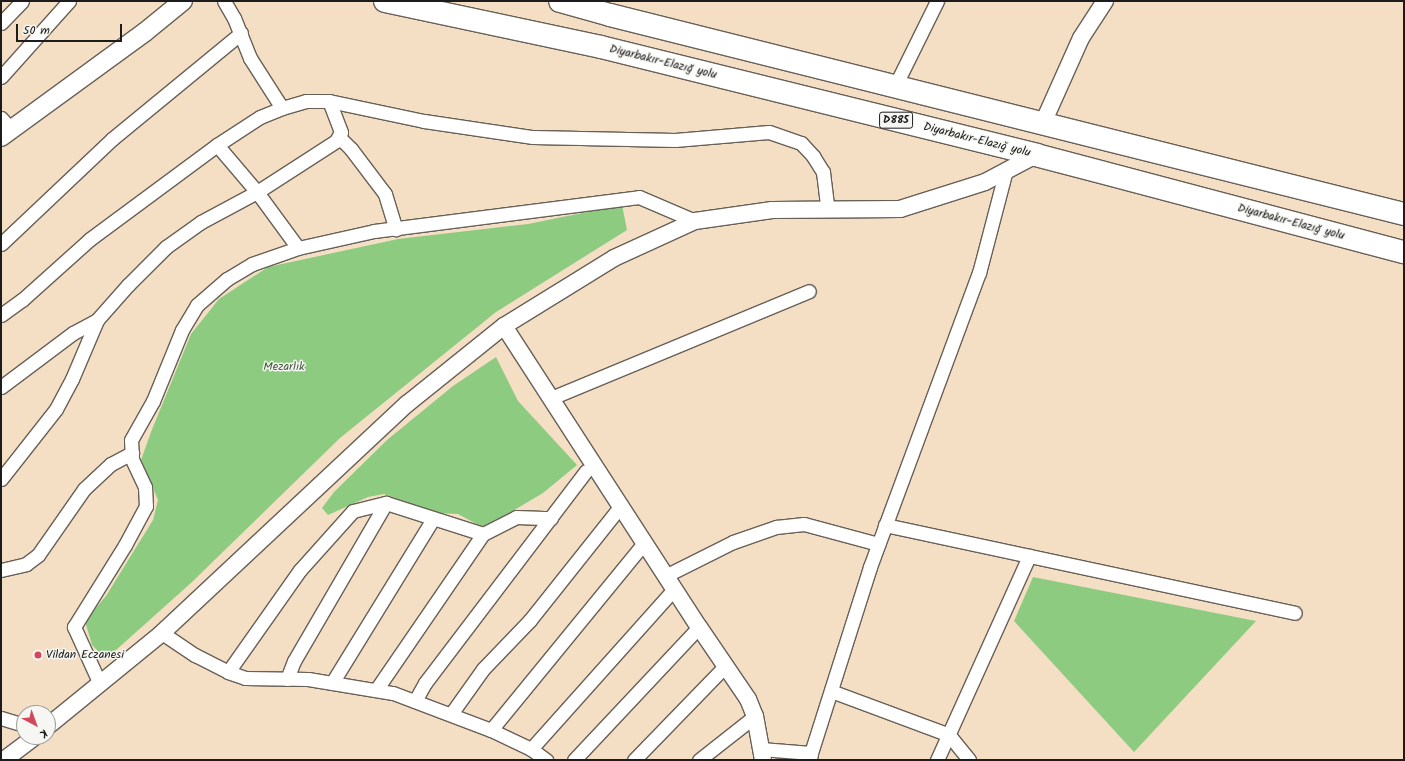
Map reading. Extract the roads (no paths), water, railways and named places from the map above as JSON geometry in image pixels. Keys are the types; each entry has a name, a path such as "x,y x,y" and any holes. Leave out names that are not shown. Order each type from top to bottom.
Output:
{"highway":[{"name":"Diyarbakır-Elazığ yolu","path":"385,1 601,47 1036,154 1404,252"},
{"path":"560,1 610,15 1404,214"}],"main road":[{"path":"4,128 145,32 183,1"}],"street":[{"path":"1,23 22,1"},
{"path":"1,77 69,1"},
{"path":"224,1 240,33 250,58 282,108"},
{"path":"895,86 936,1"},
{"path":"1044,123 1081,38 1106,1"},
{"path":"1,244 112,139 240,33"},
{"path":"1,315 22,300 90,239 217,145 260,117 282,108 306,101 329,101 424,122 533,137 675,140 769,132 801,143 813,156 823,172 828,210"},
{"path":"1,479 56,409 72,379 97,320 128,285 166,247 201,222 257,192 336,141 341,132 329,101"},
{"path":"339,137 352,149 385,194 396,229"},
{"path":"217,145 257,192 298,248"},
{"path":"56,720 162,633 407,404 504,326 614,258 695,221 772,210 900,209 985,182 1036,154"},
{"path":"504,326 620,507 725,666 748,698 755,716 762,755 811,757 878,544 979,273 1006,170"},
{"path":"100,684 74,627 125,546 146,506 145,487 132,459 131,440 153,401 182,330 197,305 227,279 252,264 298,248 374,231 639,197 695,221"},
{"path":"551,398 809,291"},
{"path":"1,387 73,333 97,320"},
{"path":"1,570 26,564 38,555 84,489 111,464 132,453"},
{"path":"415,701 425,683 586,471"},
{"path":"228,672 300,570 337,527 353,512 386,503 483,534"},
{"path":"287,679 294,662 386,503"},
{"path":"451,714 483,669 530,620 620,507"},
{"path":"376,690 483,534 516,517 551,518"},
{"path":"332,683 433,519"},
{"path":"531,749 670,582 733,542 776,526 804,524 878,544"},
{"path":"885,526 1295,613"},
{"path":"491,730 644,543"},
{"path":"937,760 1029,556"},
{"path":"574,760 699,627"},
{"path":"162,633 195,655 228,672 245,678 308,680 393,693 491,730 531,749 546,760"},
{"path":"634,760 725,666"},
{"path":"831,691 949,735 969,760"},
{"path":"699,760 755,716"},
{"path":"1,718 16,723"},
{"path":"4,760 24,745"}],"place":[{"name":"Vildan Eczanesi","path":"38,655"}],"park label":[{"name":"Mezarlık","path":"284,367"}]}
